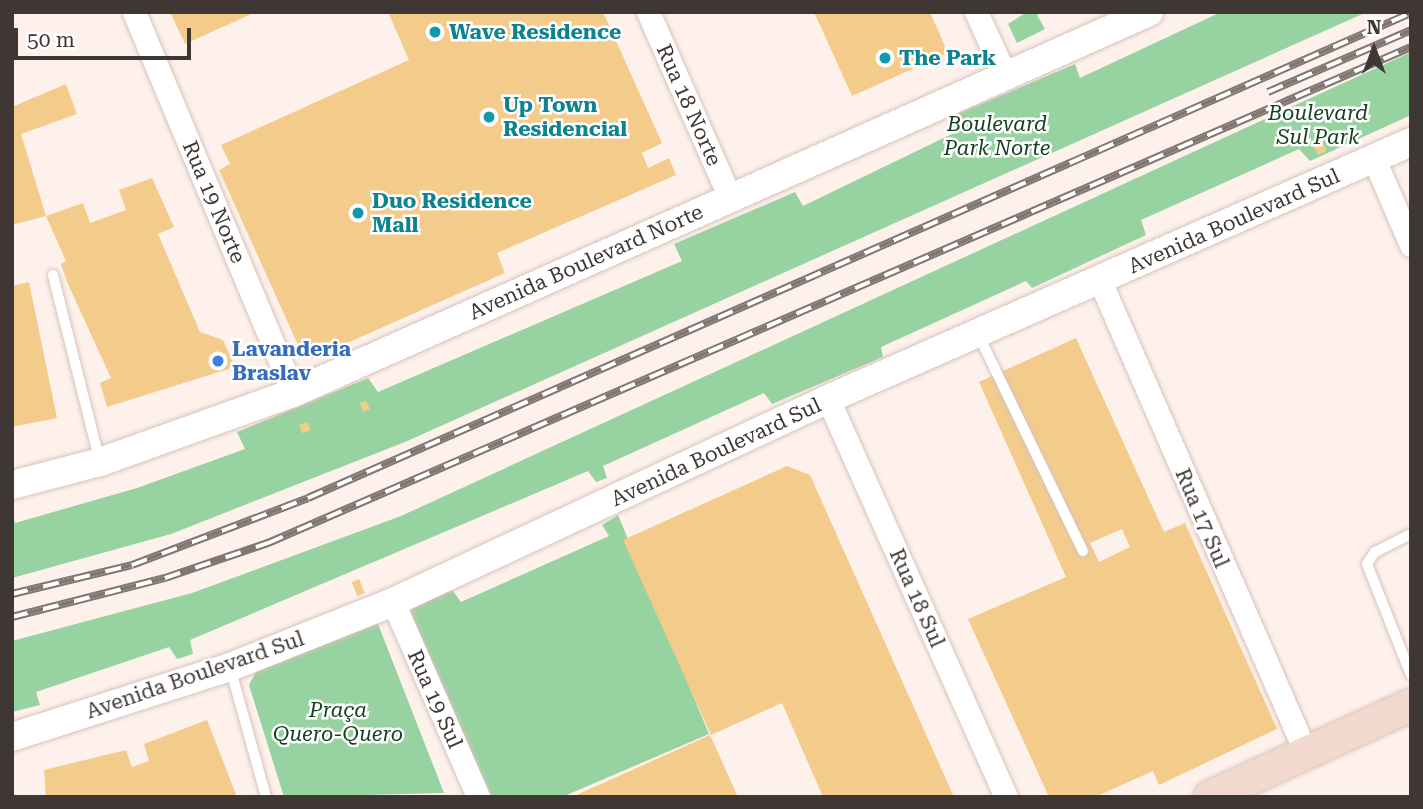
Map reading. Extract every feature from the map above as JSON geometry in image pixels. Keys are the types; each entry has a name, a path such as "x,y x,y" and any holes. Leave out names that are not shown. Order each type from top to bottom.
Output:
{"main road":[{"path":"1210,797 1411,705"}],"street":[{"name":"Rua 19 Norte","path":"134,12 293,393"},
{"name":"Rua 18 Norte","path":"648,12 730,198"},
{"path":"976,12 1005,75"},
{"name":"Avenida Boulevard Norte","path":"12,485 100,462 293,393 1149,12"},
{"name":"Avenida Boulevard Sul","path":"12,737 230,667 393,602 828,399 1411,142"},
{"path":"1374,159 1411,245"},
{"name":"Rua 17 Sul","path":"1100,281 1306,752"},
{"name":"Rua 18 Sul","path":"828,399 1006,797"},
{"name":"Rua 19 Sul","path":"393,602 478,797"}],"lane":[{"path":"53,275 100,462"},
{"path":"978,334 1083,551"},
{"path":"1411,534 1375,552 1367,564 1411,675"},
{"path":"230,667 266,797"}],"green space":[{"path":"1027,12 1042,12 1037,15 1045,29 1017,43 1008,24"},
{"name":"Boulevard Park Norte","path":"1221,12 1367,12 405,442 171,534 12,578 12,513 15,523 137,488 245,449 237,432 368,378 378,392 682,261 674,244 795,192 803,206 956,132 950,117 1075,64 1080,78"},
{"name":"Boulevard Sul Park","path":"1411,52 1411,115 1310,161 1299,149 1141,220 1146,235 1032,288 1026,281 881,347 883,357 772,404 764,393 603,466 607,478 596,482 588,471 190,640 193,654 177,659 169,647 36,692 40,705 12,712 12,641 192,593 401,516"},
{"path":"618,515 709,734 562,797 491,797 405,607 450,587 461,602 609,536 602,525"},
{"name":"Praça Quero-Quero","path":"361,622 378,624 444,793 284,797 249,685 259,666"}],"building":[{"path":"170,12 256,12 185,44"},
{"path":"388,12 603,12 662,143 642,153 648,168 669,158 676,175 497,253 505,273 311,359 303,356 219,170 230,164 221,145 409,60"},
{"name":"The Park","path":"814,12 930,12 948,53 852,96"},
{"path":"66,84 77,114 21,134 46,216 12,225 12,107"},
{"path":"1321,139 1327,151 1318,155 1312,144"},
{"path":"152,178 174,227 158,234 200,332 223,340 235,367 107,407 100,383 111,378 67,282 61,264 66,261 46,216 83,203 90,223 126,210 119,190"},
{"path":"29,282 57,418 12,427 12,286"},
{"path":"1076,338 1164,532 1185,523 1277,729 1159,785 1153,771 1095,797 1049,797 968,619 1066,577 979,382","holes":["1122,529 1130,547 1099,562 1090,543"]},
{"path":"366,401 370,409 363,412 360,403"},
{"path":"308,422 311,431 302,433 299,425"},
{"path":"787,466 810,475 954,797 823,797 782,703 711,735 623,540"},
{"path":"359,579 365,593 357,596 352,582"},
{"path":"207,720 237,797 46,797 44,770 126,750 132,767 149,761 144,744"},
{"path":"710,735 738,797 572,797"}],"railway":[{"path":"12,594 132,565 308,498 1411,13"},
{"path":"1268,92 1411,30"},
{"path":"12,617 165,578 268,543 1411,47"}],"place":[{"name":"Wave Residence","path":"435,32"},
{"name":"The Park","path":"885,58"},
{"name":"Up Town Residencial","path":"489,117"},
{"name":"Duo Residence Mall","path":"358,213"},
{"name":"Lavanderia Braslav","path":"218,361"}]}
